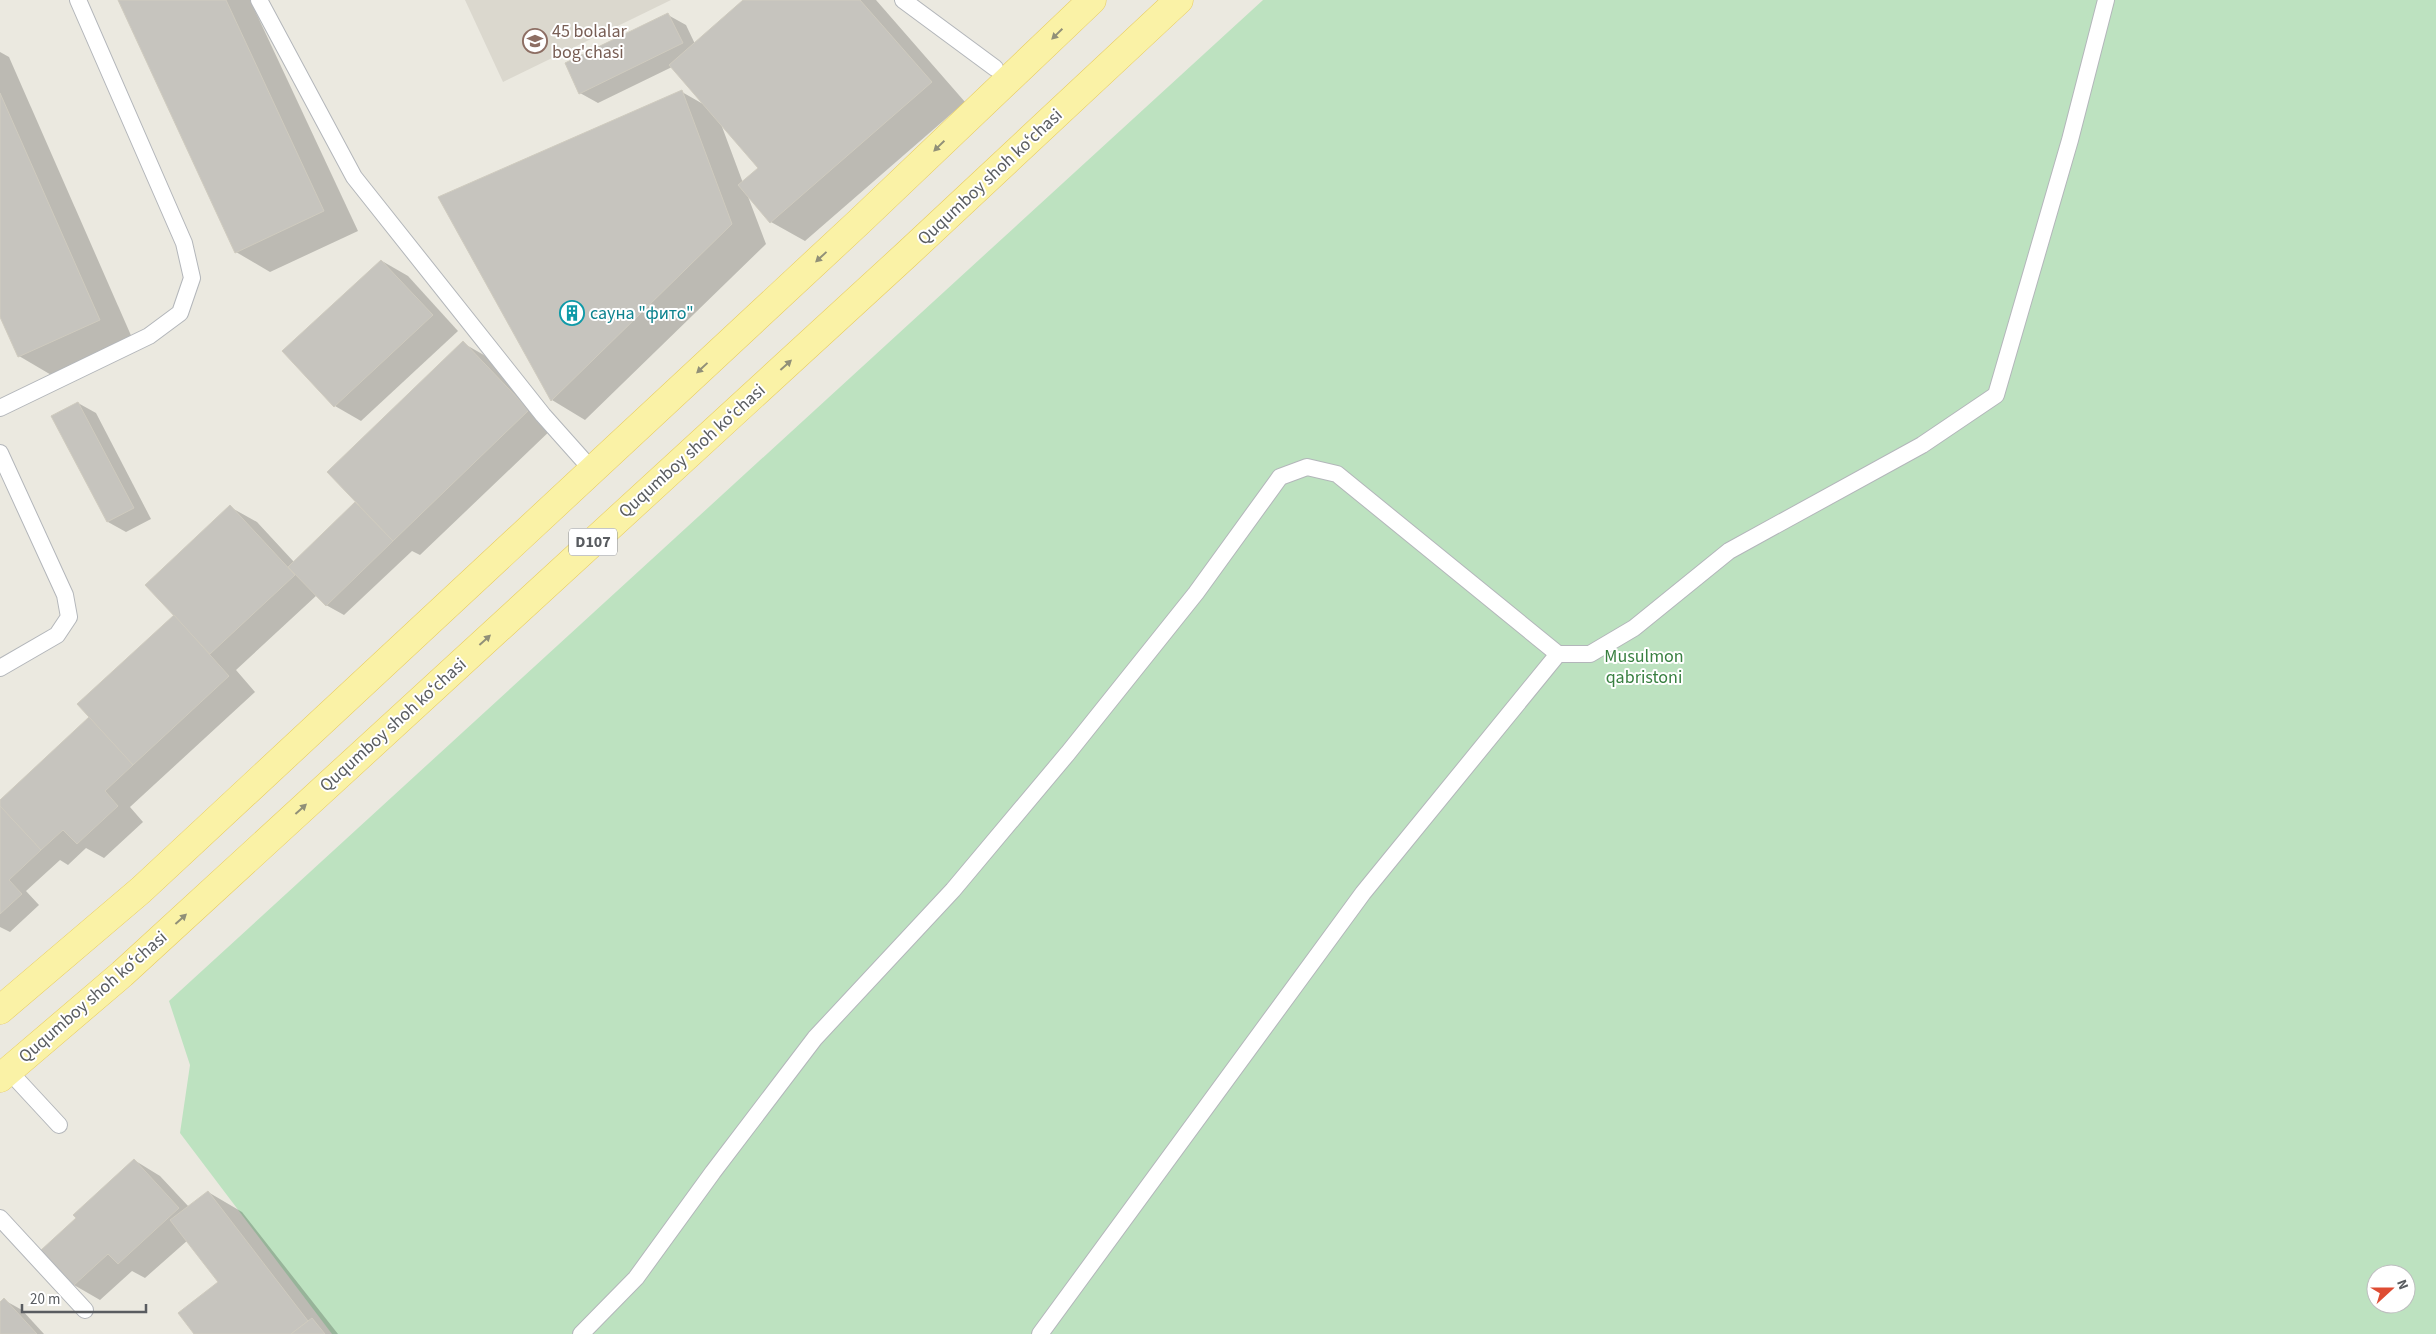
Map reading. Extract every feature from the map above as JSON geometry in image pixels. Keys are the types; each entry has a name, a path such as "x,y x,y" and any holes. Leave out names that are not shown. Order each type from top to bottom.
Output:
{"main road":[{"path":"0,1010 141,890 867,214 1092,0"},
{"name":"Ququmboy shoh koʻchasi","path":"4,1074 166,934 908,254 1179,0"}],"lane":[{"path":"0,408 149,336 180,312 192,278 184,243 78,0"},
{"path":"259,0 354,177 543,415 592,470"},
{"path":"903,0 995,68"},
{"path":"581,1334 636,1278 815,1038 953,890 1068,754 1196,593 1280,477 1307,467 1337,474 1558,654 1590,654 1634,628 1729,551 1922,446 1996,395 2070,140 2106,0"},
{"path":"0,453 65,595 69,618 57,635 0,668"},
{"path":"1040,1334 1363,893 1558,654"},
{"path":"4,1074 59,1125"},
{"path":"0,1218 85,1310"}],"shaded area":[{"name":"45 bolalar bog'chasi","path":"465,0 671,0 503,82"}],"green space":[{"name":"Musulmon qabristoni","path":"1263,0 2436,0 2436,1334 332,1334 180,1133 190,1065 169,1001"}],"building":[{"path":"118,0 226,0 324,211 235,253"},
{"path":"743,0 860,0 932,82 770,223 738,185 758,168 669,65"},
{"path":"668,13 683,43 579,94 565,63"},
{"name":"сауна \"фито\"","path":"682,90 732,224 551,401 438,197"},
{"path":"0,93 100,320 18,357 0,317"},
{"path":"381,260 433,315 334,407 282,351"},
{"path":"463,341 529,410 393,541 327,472"},
{"path":"78,402 134,508 107,522 51,416"},
{"path":"355,502 393,541 326,606 288,567"},
{"path":"230,505 295,575 210,654 145,585"},
{"path":"174,615 229,676 133,765 77,704"},
{"path":"89,717 133,765 105,791 118,806 77,844 63,830 41,850 0,806 0,800"},
{"path":"0,806 41,850 9,880 22,894 0,914"},
{"path":"134,1159 179,1208 118,1264 108,1254 73,1286 40,1251 76,1218 73,1215"},
{"path":"208,1191 308,1321 291,1334 194,1334 178,1313 218,1282 170,1220"},
{"path":"4,1298 37,1334 0,1334 0,1302"},
{"path":"312,1318 325,1334 291,1334 308,1321"}],"place":[{"name":"45 bolalar bog'chasi","path":"535,41"},
{"name":"сауна \"фито\"","path":"572,313"}]}
